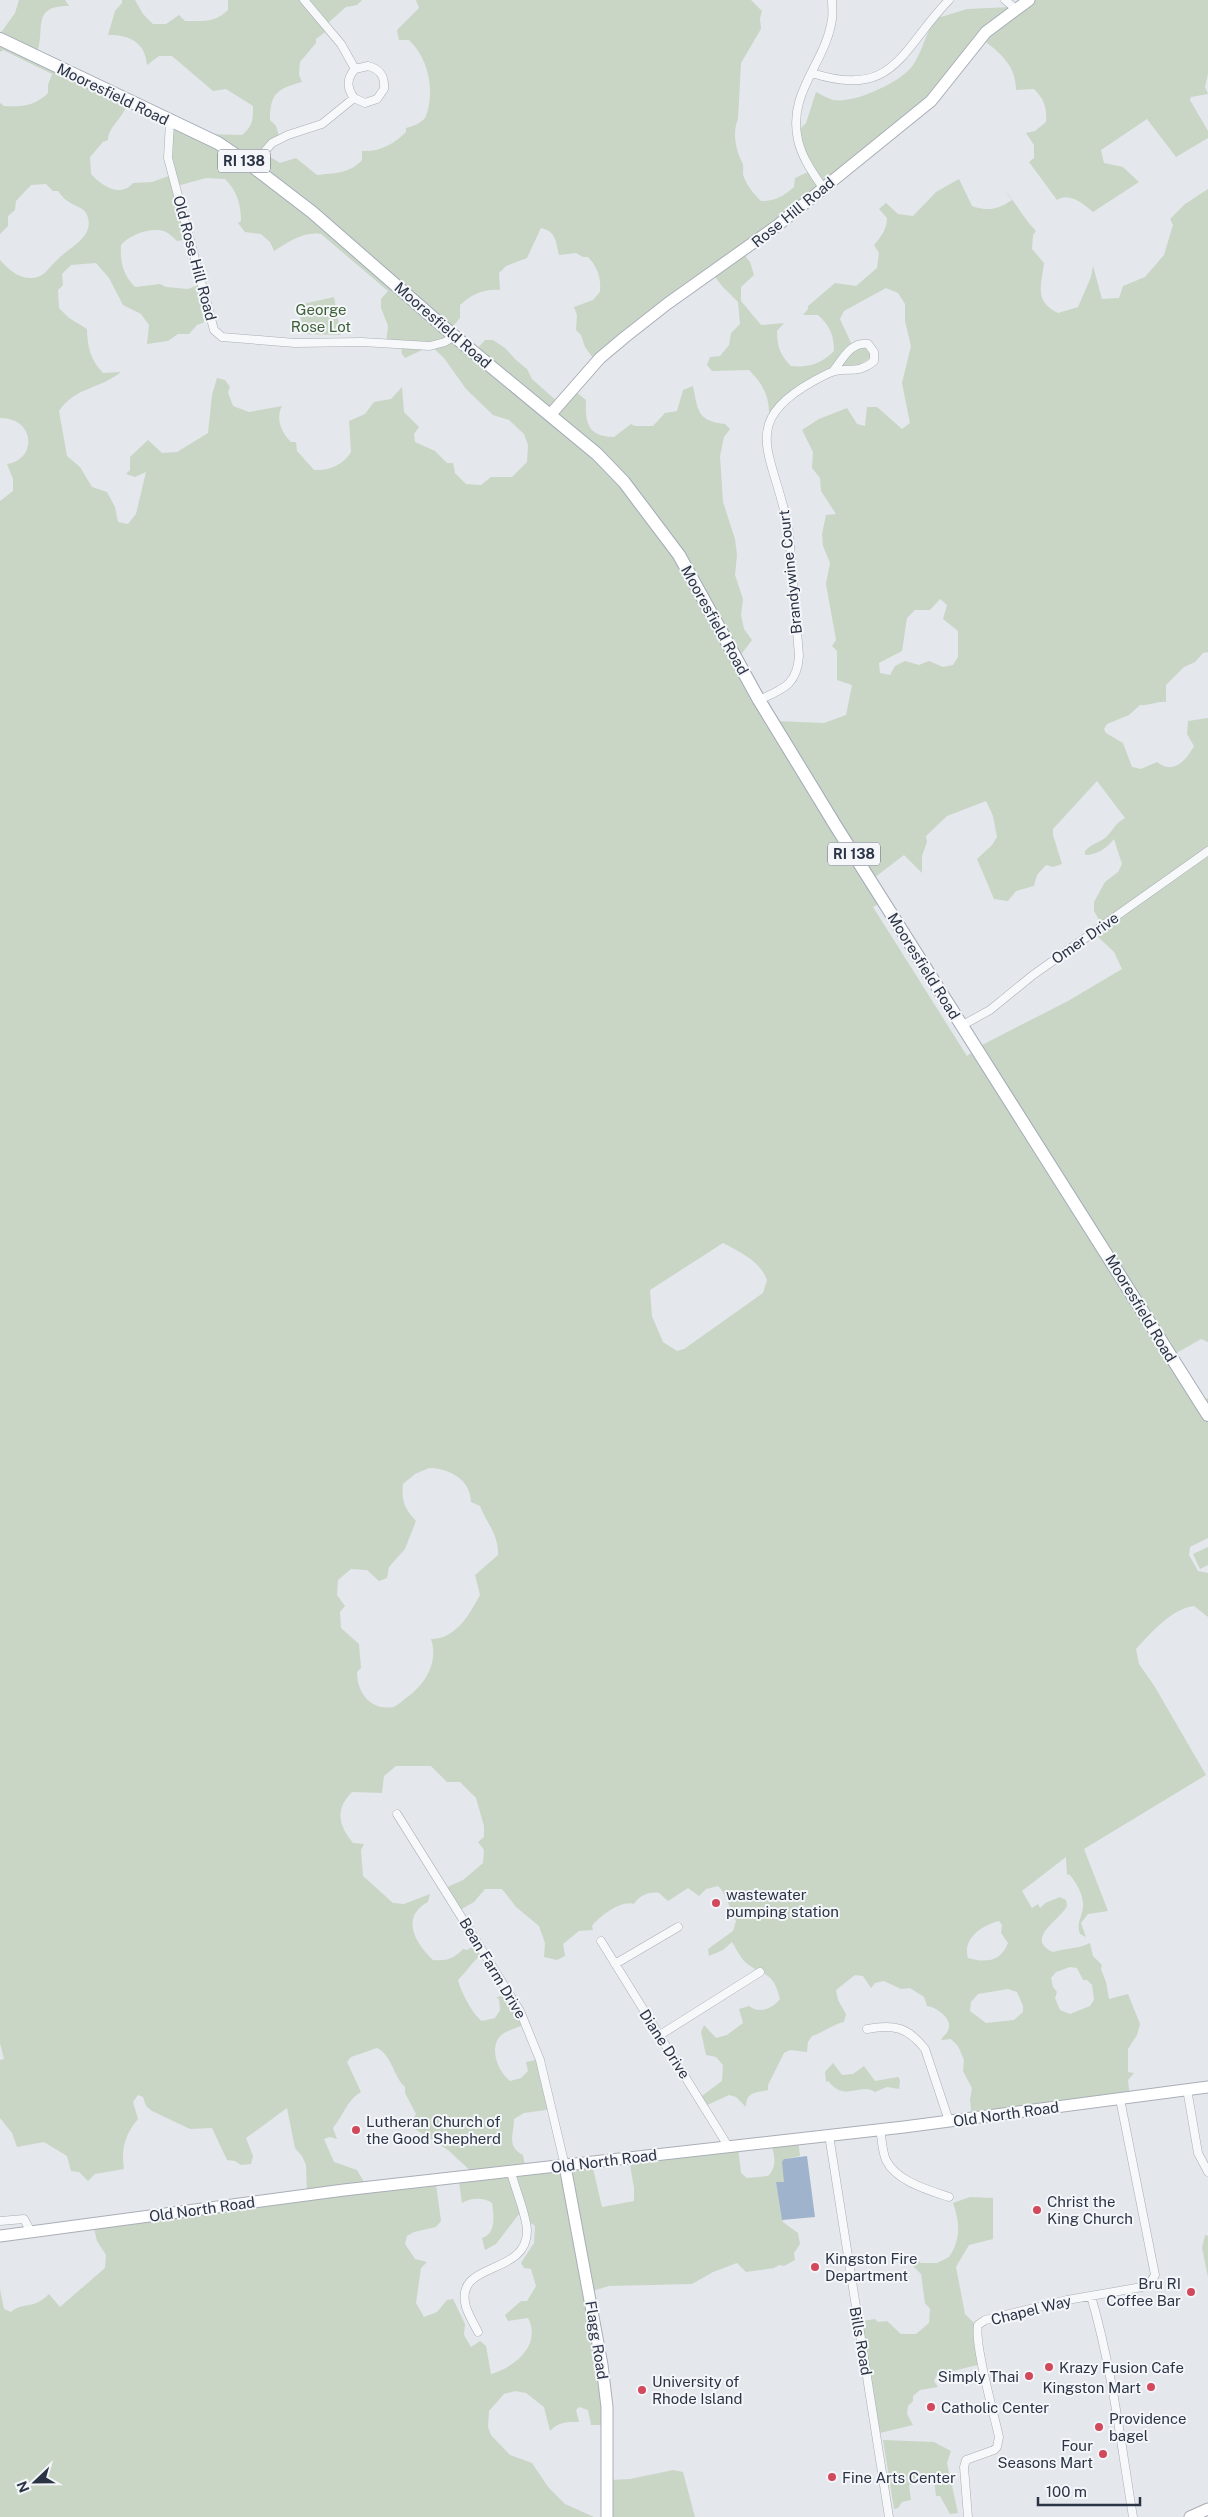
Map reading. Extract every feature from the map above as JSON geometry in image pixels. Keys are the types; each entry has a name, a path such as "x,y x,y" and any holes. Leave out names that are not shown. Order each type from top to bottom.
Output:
{"main road":[{"name":"Mooresfield Road","path":"0,39 170,122 218,143 252,166 312,212 454,336 597,454 649,513 679,555 759,700 961,1026 1113,1262 1208,1415"}],"street":[{"path":"304,0 341,44 355,69"},
{"path":"823,188 807,163 798,142 795,122 802,89 812,73 832,20 832,0"},
{"path":"812,73 829,79 852,81 872,79 878,76 898,62 948,0"},
{"path":"1005,0 1016,9"},
{"name":"Rose Hill Road","path":"550,415 600,358 625,337 667,304 747,249 931,101 986,32 1029,0"},
{"path":"361,66 374,67 383,76 384,89 377,99 372,102 359,101 354,98 348,86 348,80 355,69 361,66"},
{"path":"252,166 272,143 288,135 322,124 354,98"},
{"name":"Old Rose Hill Road","path":"170,122 168,158 214,330 222,337 295,343 362,342 430,346 446,342 454,336"},
{"name":"Brandywine Court","path":"759,700 786,686 793,680 798,670 799,656 786,513 768,457 765,434 769,419 778,406 834,370 851,348 859,343 868,344 874,352 874,361 866,369 834,370"},
{"name":"Omer Drive","path":"961,1026 990,1010 1033,975 1208,851"},
{"name":"Bean Farm Drive","path":"396,1814 520,2011 540,2060 565,2166"},
{"path":"616,1964 678,1927"},
{"name":"Diane Drive","path":"602,1941 728,2146"},
{"path":"660,2035 760,1972"},
{"path":"867,2029 887,2025 898,2028 918,2040 925,2049 949,2121"},
{"name":"Old North Road","path":"0,2236 238,2204 949,2121 1208,2087"},
{"path":"1186,2089 1198,2153 1208,2172"},
{"path":"1120,2099 1155,2275 1150,2283 1142,2287 1092,2296 1102,2333 1112,2384 1133,2517"},
{"path":"880,2129 885,2159 892,2170 928,2190 948,2197"},
{"name":"Bills Road","path":"829,2135 889,2517"},
{"name":"Flagg Road","path":"565,2166 602,2365 607,2407 607,2517"},
{"path":"478,2332 466,2308 464,2293 470,2281 478,2274 513,2260 522,2248 527,2233 511,2172"},
{"path":"0,2221 24,2219 31,2232"},
{"name":"Chapel Way","path":"968,2517 964,2467 966,2460 994,2450 997,2447 999,2437 980,2352 978,2325 985,2320 1092,2296"},
{"path":"1190,2517 1208,2509"}],"green space":[{"path":"19,0 65,0 69,6 57,7 49,10 44,15 37,53 181,118 204,134 242,135 252,122 253,106 226,89 213,91 172,56 159,56 147,65 146,57 140,45 135,41 123,36 108,35 115,11 122,3 122,0 135,0 143,14 153,24 166,24 179,15 185,21 213,19 228,10 228,0 362,0 357,5 346,7 327,24 328,30 316,39 316,43 300,62 299,75 302,82 281,90 271,104 270,120 276,126 280,139 264,153 280,163 296,158 317,175 341,172 352,168 362,160 362,151 381,149 392,144 406,132 406,128 415,125 425,118 430,96 426,66 409,40 399,40 397,30 419,8 416,0 751,0 762,11 760,18 761,29 741,63 738,119 735,136 743,165 744,178 750,189 761,201 782,196 794,187 795,178 810,171 797,132 806,123 816,92 834,100 853,99 888,85 907,72 913,65 931,26 939,15 941,17 967,9 1011,7 1029,0 1208,0 1208,74 1205,87 1208,94 1191,97 1190,100 1208,131 1208,138 1176,157 1147,119 1101,150 1104,163 1123,167 1139,182 1093,212 1071,198 1067,197 1057,200 1029,162 1034,158 1034,145 1026,133 1035,131 1046,122 1044,104 1034,89 1016,90 1013,73 1006,60 982,39 936,94 743,253 750,262 754,275 741,287 741,301 761,325 784,323 777,331 777,336 780,350 787,362 791,366 809,366 819,362 834,351 834,345 828,327 818,315 803,315 808,306 835,283 856,286 877,268 879,253 874,245 886,226 887,218 879,209 886,203 898,214 913,216 936,192 959,179 972,206 993,209 1012,200 1005,191 1013,201 1028,222 1036,231 1033,235 1032,249 1044,263 1041,286 1042,298 1045,304 1058,313 1078,307 1091,277 1093,266 1102,299 1119,298 1123,286 1145,277 1164,255 1173,225 1170,219 1185,204 1208,189 1208,652 1203,653 1195,662 1184,667 1166,685 1166,702 1140,705 1129,715 1107,724 1104,729 1106,733 1123,743 1132,767 1141,769 1157,762 1163,766 1174,767 1187,757 1194,746 1187,734 1188,721 1208,718 1208,1342 1201,1339 1173,1355 1198,1401 1208,1398 1208,1538 1190,1547 1189,1555 1198,1571 1208,1573 1208,1617 1194,1606 1177,1612 1162,1623 1136,1649 1139,1664 1155,1687 1206,1775 1084,1849 1108,1911 1088,1914 1081,1923 1086,1937 1080,1934 1079,1930 1083,1907 1082,1898 1074,1881 1069,1874 1067,1875 1066,1857 1022,1891 1032,1908 1038,1904 1040,1908 1045,1903 1060,1897 1066,1900 1067,1906 1046,1929 1043,1935 1042,1941 1045,1947 1053,1952 1090,1943 1093,1956 1102,1965 1101,1969 1109,1999 1128,1994 1140,2024 1137,2035 1128,2049 1128,2072 1134,2073 1128,2080 1130,2098 972,2118 970,2100 972,2088 963,2071 964,2060 958,2046 951,2039 941,2040 947,2033 949,2026 949,2022 943,2014 927,2006 924,1997 910,1988 901,1989 884,1981 875,1983 871,1988 863,1976 855,1975 836,1990 838,2000 846,2014 844,2022 812,2036 808,2042 807,2052 790,2050 784,2053 768,2085 768,2090 752,2094 746,2102 746,2107 736,2097 729,2095 705,2106 699,2098 722,2081 723,2065 716,2057 706,2055 701,2032 704,2025 716,2038 727,2035 743,2023 739,2009 749,2006 761,2010 769,2008 780,1999 771,1979 745,1962 732,1942 723,1950 709,1956 708,1949 733,1931 736,1921 726,1898 718,1886 706,1889 699,1896 688,1888 668,1901 659,1893 645,1895 634,1904 623,1904 605,1914 592,1926 593,1930 579,1931 563,1944 565,1956 557,1960 544,1957 545,1943 539,1926 516,1907 502,1889 485,1889 474,1902 460,1910 445,1888 463,1880 483,1863 484,1850 478,1842 484,1837 484,1826 476,1798 460,1782 447,1782 431,1766 396,1766 384,1776 382,1793 352,1792 343,1805 340,1817 344,1830 353,1843 364,1844 361,1850 363,1876 393,1903 404,1904 430,1894 428,1902 419,1908 414,1915 413,1922 416,1938 426,1953 433,1960 450,1959 463,1949 467,1950 479,1943 485,1952 458,1980 468,2003 482,2021 495,2018 500,2010 499,1999 496,1998 510,1992 526,2023 504,2033 499,2038 495,2050 501,2071 510,2081 521,2078 528,2071 526,2062 541,2059 553,2109 524,2113 514,2119 513,2144 514,2148 523,2155 526,2170 592,2164 602,2207 634,2201 634,2188 629,2159 738,2146 741,2173 747,2178 768,2176 774,2164 771,2142 798,2139 800,2156 784,2159 784,2182 776,2182 783,2222 798,2233 800,2244 794,2253 795,2260 784,2266 779,2265 774,2268 746,2272 737,2263 713,2272 692,2284 609,2286 592,2291 606,2425 591,2425 588,2410 579,2407 576,2410 579,2422 560,2424 550,2431 544,2407 526,2393 515,2391 504,2394 489,2411 488,2427 491,2435 510,2455 532,2463 548,2487 565,2504 594,2517 0,2517 0,2289 4,2309 11,2312 20,2307 38,2302 49,2294 60,2307 105,2268 106,2255 97,2241 93,2225 307,2195 306,2165 302,2156 295,2148 287,2108 246,2138 253,2156 251,2164 241,2165 235,2161 227,2160 212,2128 190,2129 152,2111 146,2106 143,2097 138,2095 133,2102 138,2119 130,2130 125,2142 123,2155 124,2169 95,2174 88,2181 79,2172 71,2171 67,2156 44,2142 17,2147 12,2133 0,2118 0,2060 4,2059 0,2043 0,501 13,491 13,479 7,464 17,461 24,455 28,440 26,432 21,425 12,420 0,418 0,260 9,269 25,278 38,277 80,241 88,230 89,223 84,210 68,201 58,191 53,191 46,184 31,185 16,201 15,210 8,216 8,226 0,234 0,103 4,106 16,106 28,105 38,101 48,93 48,85 52,74 3,50 0,52 0,34 15,13","holes":["126,107 174,129 169,153 174,174 152,182 133,183 122,190 111,189 100,183 91,174 90,157 103,142 108,140 113,127","206,178 225,179 233,188 239,203 241,221 238,223 245,232 261,234 270,242 274,251 302,236 321,234 388,291 381,299 381,308 388,326 386,343 401,346 402,354 405,358 431,346 444,358 466,389 493,415 509,420 524,434 528,445 527,462 512,477 491,477 481,485 466,484 455,473 453,463 447,463 435,451 415,442 414,434 419,427 404,412 402,387 391,399 374,402 365,414 349,421 351,452 348,457 340,464 330,468 314,470 297,451 296,442 291,442 282,430 279,421 282,406 249,412 233,406 228,392 230,387 225,380 217,378 212,395 208,433 177,452 162,453 148,440 130,457 130,470 126,474 135,477 146,472 136,514 128,524 118,522 115,507 107,492 92,487 80,467 67,456 59,411 72,397 113,378 121,372 103,373 90,353 87,329 69,318 59,308 58,290 63,285 62,274 71,265 96,263 109,278 123,305 141,314 149,325 147,344 168,341 178,334 189,334 197,325 212,319 201,284 188,289 166,287 160,284 135,287 123,268 121,245 134,235 152,230 164,231 177,241 190,239 177,186","541,228 546,229 552,234 559,255 576,253 583,257 588,257 598,273 600,292 593,300 574,307 577,315 576,330 581,335 585,347 596,362 713,274 738,302 740,324 731,333 729,345 720,356 710,357 707,365 712,371 749,370 764,390 768,401 769,413 777,414 799,388 826,374 856,368 871,357 864,344 852,345 840,319 844,311 886,288 898,293 905,304 905,321 911,346 902,383 910,423 902,429 877,407 867,407 865,426 857,424 847,408 819,419 802,430 813,452 812,468 820,478 821,491 836,514 826,515 822,534 823,546 830,563 826,584 836,640 832,646 837,651 837,680 852,685 846,715 824,723 776,721 740,656 752,640 744,629 741,615 743,599 735,575 737,555 735,539 723,502 720,456 724,437 730,429 725,424 703,417 698,407 693,386 683,390 677,411 665,413 653,426 635,426 631,424 614,437 605,436 593,431 590,427 586,416 586,400 575,391 560,404 532,379 527,369 505,348 493,340 485,340 475,351 449,331 460,318 460,305 464,301 483,291 500,290 499,273 506,266 527,258","940,599 947,605 943,619 958,631 958,657 953,665 943,667 929,661 919,665 905,661 895,666 890,675 880,673 879,663 902,651 907,618 915,610 930,610","1097,781 1125,818 1105,838 1085,851 1085,855 1098,852 1114,839 1122,864 1118,872 1105,882 1094,902 1094,911 1102,925 1093,932 1114,952 1122,969 1068,1001 980,1046 967,1056 873,907 888,899 874,878 904,855 922,873 922,856 927,842 926,836 947,816 986,801 993,816 997,837 992,845 977,859 994,899 1008,901 1016,891 1034,886 1037,875 1046,865 1053,867 1062,864 1053,829","723,1243 749,1258 760,1267 767,1280 763,1293 684,1349 677,1351 663,1342 652,1316 650,1290","429,1468 444,1470 458,1477 467,1487 471,1502 480,1506 495,1535 498,1555 475,1575 480,1595 461,1625 448,1635 431,1639 433,1648 432,1664 419,1687 398,1705 385,1707 372,1703 362,1693 359,1686 357,1672 361,1668 359,1644 341,1628 340,1612 345,1606 337,1595 338,1580 351,1569 367,1570 379,1581 387,1578 389,1567 405,1549 416,1521 409,1513 403,1495 403,1484 415,1474","999,1921 1002,1925 1001,1933 1008,1943 1005,1949 992,1960 968,1958 967,1951 971,1939 980,1929","1070,1967 1077,1968 1083,1980 1087,1980 1092,1985 1094,2000 1090,2006 1070,2014 1060,2010 1055,1998 1057,1992 1053,1987 1051,1978 1056,1972","1008,1989 1017,1992 1023,2006 1023,2012 1014,2020 986,2023 970,2011 971,2002 978,1994","377,2048 382,2051 405,2087 405,2093 416,2114 412,2121 407,2124 448,2150 475,2175 459,2182 462,2203 477,2199 492,2203 492,2229 487,2236 482,2238 485,2250 496,2244 519,2214 535,2226 534,2243 521,2263 524,2268 531,2269 536,2286 527,2301 521,2301 505,2315 508,2321 528,2318 532,2337 524,2354 500,2371 491,2374 486,2346 480,2341 471,2347 464,2335 465,2324 453,2299 447,2300 437,2312 424,2317 416,2303 421,2268 427,2262 415,2259 405,2244 407,2236 414,2232 436,2227 441,2221 436,2184 367,2187 357,2170 334,2162 324,2139 330,2137 337,2139 333,2128 348,2104 361,2092 347,2062 351,2057"]},
{"name":"George Rose Lot","path":"334,297 341,335 304,334 298,305"},
{"path":"1208,1547 1208,1565 1200,1569 1193,1554"},
{"path":"833,2063 842,2075 853,2074 864,2066 875,2081 898,2077 900,2080 899,2089 887,2087 875,2092 863,2089 847,2092 841,2091 828,2081 826,2082 825,2072"},
{"path":"970,2197 993,2198 993,2239 969,2245 956,2267 965,2314 982,2331 985,2363 937,2375 934,2381 938,2387 920,2390 913,2396 913,2401 908,2406 907,2414 913,2425 880,2433 862,2321 875,2319 878,2322 887,2321 901,2334 916,2334 929,2323 930,2309 925,2303 921,2274 907,2260 915,2257 921,2263 937,2263 949,2257 956,2244 958,2231 953,2203"},
{"path":"1205,2235 1208,2236 1208,2277 1202,2248"},
{"path":"883,2440 934,2442 951,2451 947,2463 958,2513 950,2514 940,2496 936,2496 934,2480 909,2485 911,2500 902,2502 898,2508 894,2509"},
{"path":"673,2470 683,2472 695,2517 609,2517 610,2480 630,2479"}],"water":[{"path":"807,2156 815,2217 782,2220 776,2182 784,2182 782,2162 784,2159"}],"place":[{"name":"wastewater pumping station","path":"716,1903"},
{"name":"Lutheran Church of the Good Shepherd","path":"356,2130"},
{"name":"Christ the King Church","path":"1037,2210"},
{"name":"Kingston Fire Department","path":"815,2267"},
{"name":"Bru RI Coffee Bar","path":"1191,2292"},
{"name":"Krazy Fusion Cafe","path":"1049,2367"},
{"name":"Simply Thai","path":"1029,2376"},
{"name":"Kingston Mart","path":"1151,2387"},
{"name":"University of Rhode Island","path":"642,2390"},
{"name":"Catholic Center","path":"931,2407"},
{"name":"Providence bagel","path":"1099,2427"},
{"name":"Four Seasons Mart","path":"1103,2454"},
{"name":"Fine Arts Center","path":"832,2477"}]}
